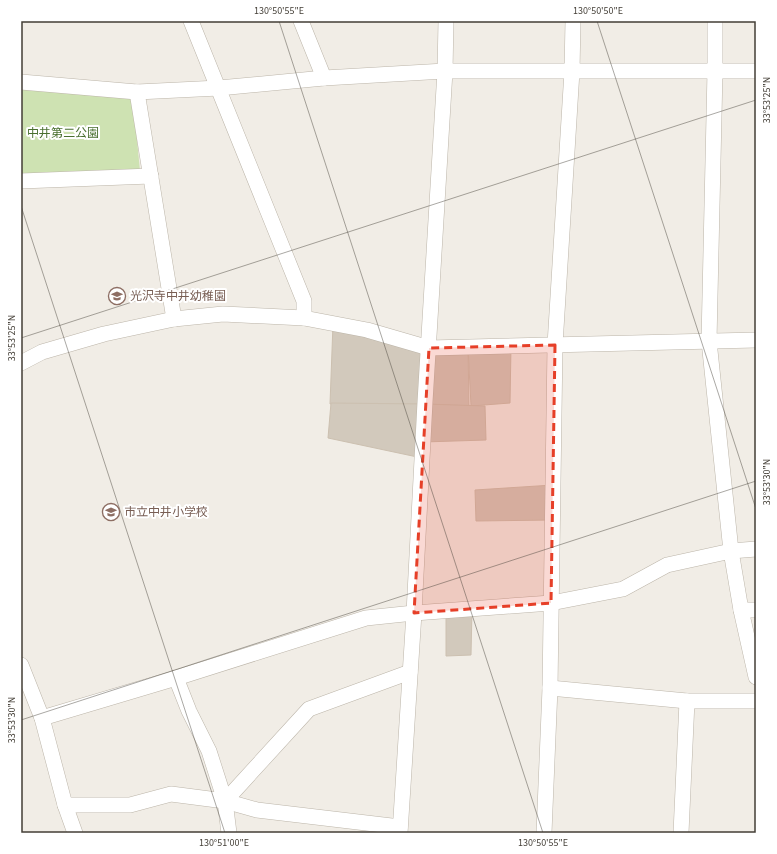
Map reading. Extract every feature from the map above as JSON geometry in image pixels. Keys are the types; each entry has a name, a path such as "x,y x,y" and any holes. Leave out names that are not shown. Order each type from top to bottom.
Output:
{"street":[{"path":"192,21 304,301 304,318"},
{"path":"301,21 324,78"},
{"path":"65,805 130,805 171,794 225,801 257,810 400,830 445,71 446,21"},
{"path":"544,833 550,688 555,345 572,71 573,21"},
{"path":"715,21 710,341 731,551 741,610 756,677"},
{"path":"21,82 137,92 219,88 324,78 445,71 756,71"},
{"path":"137,92 174,319"},
{"path":"21,181 151,176"},
{"path":"21,363 42,352 104,334 174,319 222,314 304,318 367,330 429,348 756,340"},
{"path":"42,718 176,678 366,618 551,603 624,589 667,565 731,551 756,550"},
{"path":"741,610 756,610"},
{"path":"21,665 42,718 65,805 76,833"},
{"path":"225,801 309,709 410,672"},
{"path":"176,678 189,711 209,751 225,801 229,833"},
{"path":"550,688 687,701 756,701"},
{"path":"681,833 687,701"}],"highlighted area":[{"path":"555,345 551,603 414,613 429,348"}],"green space":[{"name":"中井第二公園","path":"21,87 133,98 140,171 21,176"}],"building":[{"path":"333,324 429,348 425,404 330,404"},
{"path":"511,346 510,403 471,406 468,347"},
{"path":"468,347 469,406 425,404 429,348"},
{"path":"331,403 425,404 422,458 328,438"},
{"path":"425,404 485,406 486,440 423,442"},
{"path":"553,485 553,520 476,521 475,490"},
{"path":"472,609 471,655 446,656 446,611"}],"place":[{"name":"光沢寺中井幼稚園","path":"117,296"},
{"name":"市立中井小学校","path":"111,512"}]}
